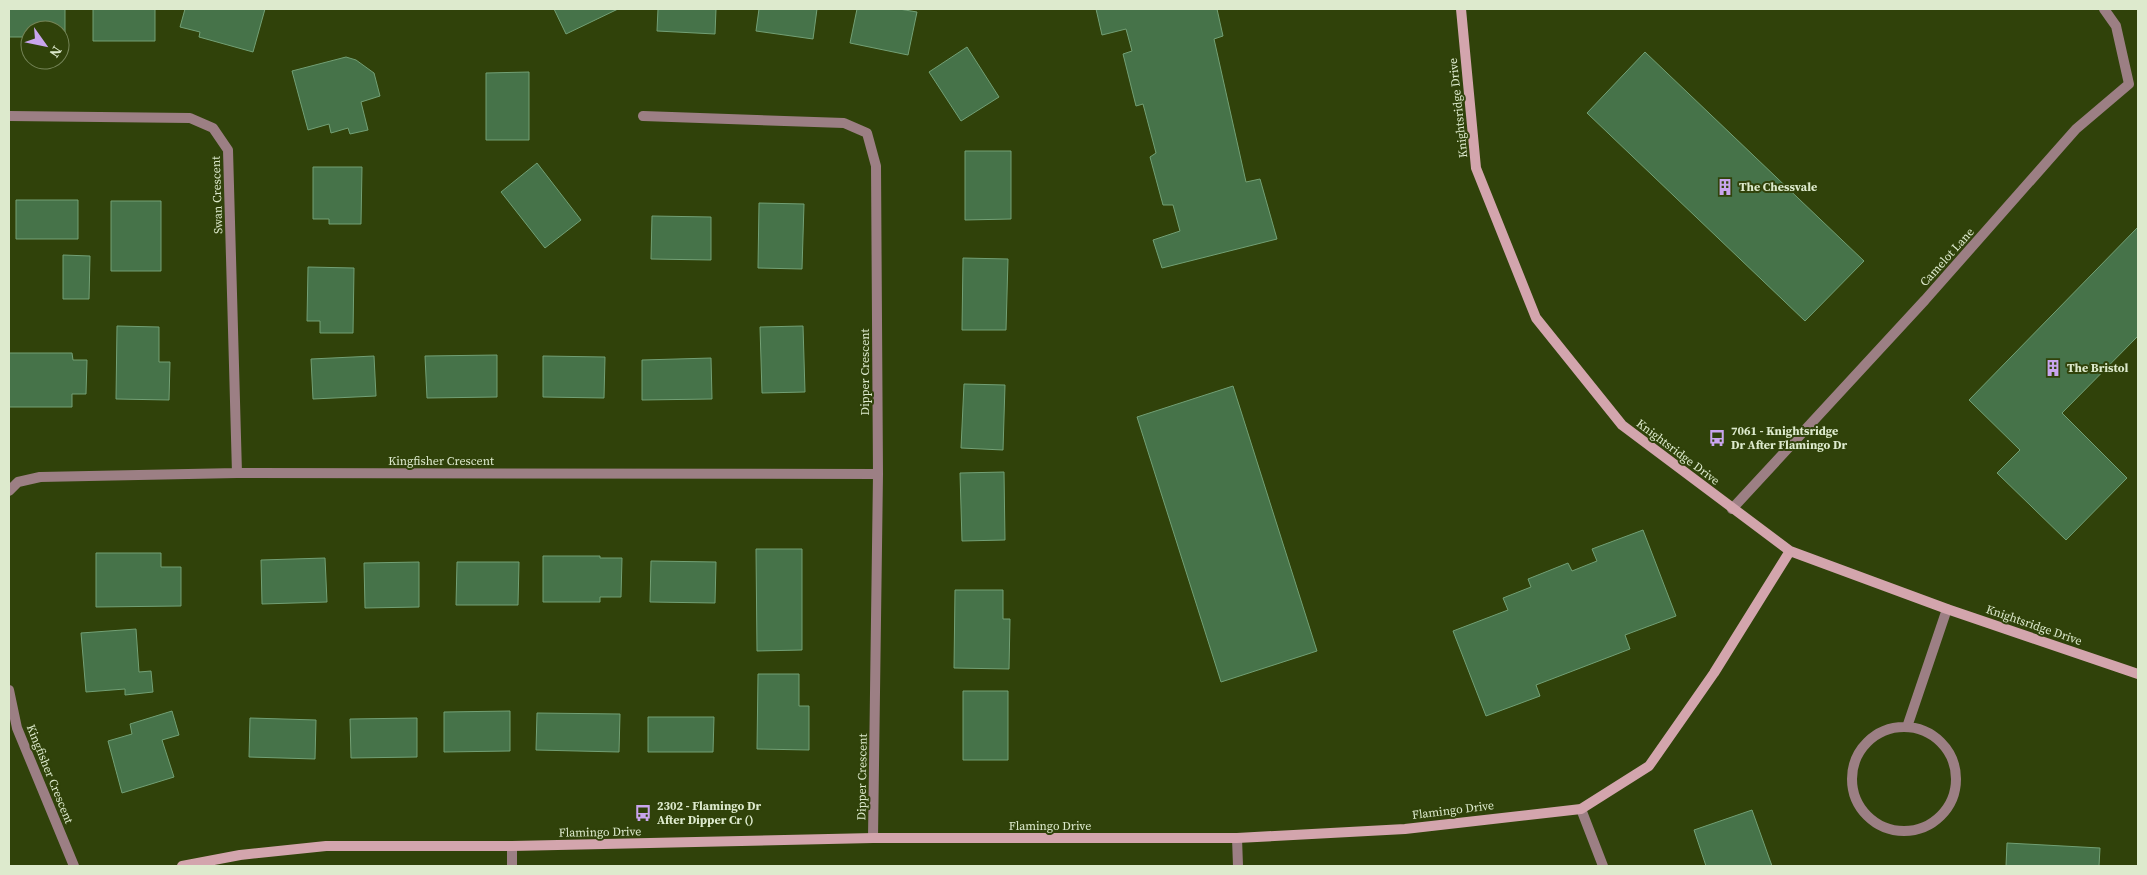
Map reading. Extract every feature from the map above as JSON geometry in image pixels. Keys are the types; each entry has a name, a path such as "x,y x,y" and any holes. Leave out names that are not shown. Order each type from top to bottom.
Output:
{"street":[{"name":"Knightsridge Drive","path":"1461,9 1476,168 1536,318 1622,425 1790,551 2138,674"},
{"name":"Camelot Lane","path":"1732,509 1931,294 2076,129 2129,84 2116,26 2104,9"},
{"name":"Swan Crescent","path":"9,116 190,118 213,128 228,150 237,473"},
{"name":"Dipper Crescent","path":"643,116 844,122 867,133 876,166 878,474 873,838"},
{"name":"Kingfisher Crescent","path":"9,491 18,482 40,477 237,473 878,474"},
{"name":"Flamingo Drive","path":"182,866 240,855 326,846 512,846 873,838 1237,838 1405,828 1581,809 1649,766 1714,673 1790,551"},
{"path":"1907,727 1947,608"},
{"name":"Kingfisher Crescent","path":"9,690 17,728 74,866"},
{"path":"1907,727 1923,731 1937,739 1948,751 1955,766 1956,782 1953,798 1944,813 1932,824 1917,830 1901,832 1885,828 1871,820 1860,808 1853,793 1852,776 1855,760 1864,746 1876,736 1891,729 1907,727"},
{"path":"1581,809 1604,866"},
{"path":"1237,838 1238,866"},
{"path":"512,846 512,866"}],"building":[{"path":"9,9 65,9 65,20 20,20 20,37 9,37"},
{"path":"93,9 155,9 155,41 93,41"},
{"path":"185,9 265,9 253,52 199,37 200,32 180,27"},
{"path":"554,9 618,9 566,34"},
{"path":"658,9 716,9 715,34 657,31"},
{"path":"759,9 817,9 813,39 756,31"},
{"path":"857,9 899,9 917,12 908,55 850,43"},
{"path":"1096,9 1217,9 1223,36 1214,39 1246,182 1260,179 1277,239 1162,268 1153,240 1180,231 1173,205 1163,205 1150,157 1156,153 1143,104 1136,106 1123,54 1132,51 1126,29 1102,35"},
{"path":"967,47 999,97 961,121 929,72"},
{"name":"The Chessvale","path":"1645,52 1864,261 1805,321 1587,113"},
{"path":"346,57 356,60 374,73 380,96 361,102 368,130 350,134 348,128 331,133 329,124 308,130 292,71"},
{"path":"529,72 529,140 486,140 486,73"},
{"path":"965,151 1011,151 1011,219 965,220"},
{"path":"537,163 581,220 545,248 501,192"},
{"path":"313,167 362,167 361,224 329,224 329,219 313,219"},
{"path":"16,200 78,200 78,239 16,239"},
{"path":"111,201 161,201 161,271 111,271"},
{"path":"759,203 804,204 802,269 758,268"},
{"path":"652,216 711,217 711,260 651,259"},
{"name":"The Bristol","path":"2138,227 2138,336 2062,413 2127,478 2066,540 1997,473 2020,450 1969,400"},
{"path":"63,255 90,256 89,299 63,299"},
{"path":"963,258 1008,259 1006,330 962,330"},
{"path":"308,267 354,268 353,333 320,333 320,321 307,321"},
{"path":"117,326 159,327 159,362 170,362 169,400 116,399"},
{"path":"803,326 805,392 762,393 760,327"},
{"path":"9,353 72,353 73,360 87,360 86,394 72,394 72,407 9,407"},
{"path":"497,355 497,397 427,398 425,356"},
{"path":"374,356 376,396 313,399 311,359"},
{"path":"543,356 605,357 604,398 543,397"},
{"path":"711,358 712,399 642,400 642,360"},
{"path":"964,384 1005,385 1003,450 961,448"},
{"path":"1233,386 1317,651 1221,682 1137,417"},
{"path":"1004,472 1005,540 962,541 960,473"},
{"path":"1643,530 1676,616 1625,635 1630,649 1536,685 1540,696 1486,716 1453,631 1508,610 1503,598 1531,587 1528,579 1568,563 1572,571 1597,561 1592,549"},
{"path":"756,549 802,549 802,650 757,651"},
{"path":"96,553 161,553 161,567 181,567 181,606 96,607"},
{"path":"543,556 622,558 621,597 600,597 600,602 543,602"},
{"path":"325,558 327,602 262,604 261,560"},
{"path":"651,561 716,562 715,603 650,602"},
{"path":"419,562 419,607 365,608 364,563"},
{"path":"457,562 519,562 518,605 456,605"},
{"path":"955,590 1003,590 1003,619 1010,619 1009,669 954,668"},
{"path":"136,629 139,672 151,671 153,692 125,695 125,689 86,692 81,633"},
{"path":"758,674 799,674 799,706 809,706 809,750 757,749"},
{"path":"963,691 1008,691 1008,760 963,760"},
{"path":"172,711 179,735 162,740 174,777 122,793 108,741 132,734 130,724"},
{"path":"510,711 510,751 444,752 444,712"},
{"path":"537,713 620,714 619,752 536,750"},
{"path":"648,717 714,717 713,752 648,752"},
{"path":"250,718 316,720 315,759 249,757"},
{"path":"417,718 417,757 351,758 350,719"},
{"path":"1752,810 1772,866 1706,866 1694,830"},
{"path":"2007,843 2100,848 2099,866 2006,866"}],"place":[{"name":"The Chessvale","path":"1725,187"},
{"name":"The Bristol","path":"2053,368"},
{"name":"7061 - Knightsridge Dr After Flamingo Dr","path":"1717,438"},
{"name":"2302 - Flamingo Dr After Dipper Cr ()","path":"643,813"}]}
